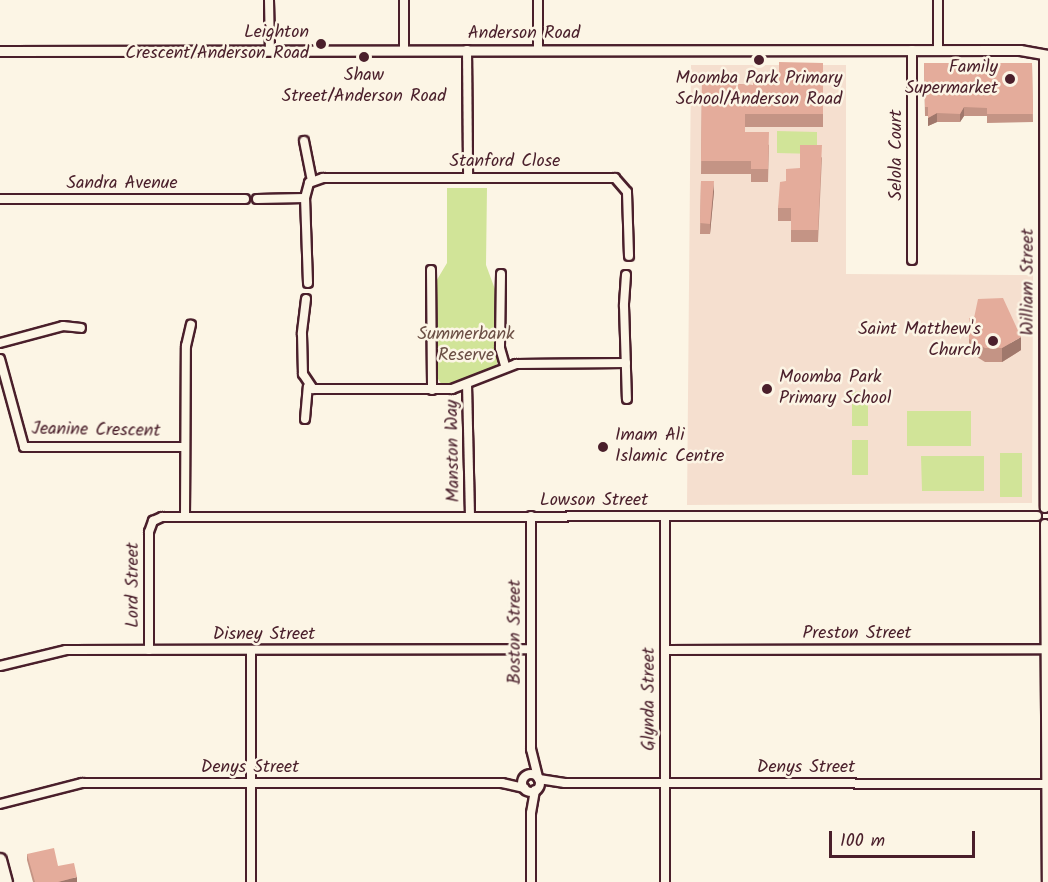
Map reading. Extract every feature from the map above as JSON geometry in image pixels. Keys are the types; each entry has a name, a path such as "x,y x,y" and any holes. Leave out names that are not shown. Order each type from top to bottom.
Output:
{"highway":[{"path":"0,860 6,882"}],"street":[{"path":"269,0 270,51"},
{"path":"404,0 404,50"},
{"path":"538,0 538,51"},
{"path":"938,0 938,51"},
{"path":"467,50 468,177"},
{"name":"Selola Court","path":"912,50 912,260"},
{"name":"Anderson Road","path":"0,51 1020,50 1046,55"},
{"name":"William Street","path":"1046,55 1046,508"},
{"path":"304,141 312,181 305,198 308,283"},
{"name":"Stanford Close","path":"312,181 468,177 620,180 630,212 629,256"},
{"path":"257,199 305,198"},
{"name":"Sandra Avenue","path":"0,199 245,199"},
{"path":"431,270 432,390"},
{"path":"501,274 500,348 505,366"},
{"path":"627,275 627,399"},
{"path":"305,418 308,387 303,374 302,351 306,299"},
{"path":"185,516 186,346 191,325"},
{"path":"0,343 63,326 81,328"},
{"name":"Jeanine Crescent","path":"0,359 24,447 185,447"},
{"path":"308,387 432,390 467,384 505,366 626,363"},
{"name":"Manston Way","path":"467,384 470,516"},
{"path":"1046,508 1037,516 1046,524 1047,882"},
{"name":"Lowson Street","path":"153,521 185,516 1037,516"},
{"name":"Boston Street","path":"525,789 531,749 531,516"},
{"name":"Glynda Street","path":"665,517 665,882"},
{"name":"Lord Street","path":"149,650 148,532 153,521"},
{"name":"Disney Street","path":"0,666 58,651 530,649"},
{"name":"Preston Street","path":"665,650 1047,649"},
{"path":"251,650 252,882"},
{"name":"Boston Street","path":"531,749 538,778"},
{"name":"Denys Street","path":"502,783 526,776 565,783 1047,784"},
{"path":"531,882 531,813 538,778"},
{"name":"Denys Street","path":"0,804 76,784 502,783 536,790 565,783"},
{"path":"525,789 531,813"}],"shaded area":[{"name":"Moomba Park Primary School","path":"691,65 846,65 846,274 1033,275 1032,503 687,505"}],"green space":[{"path":"777,131 817,132 817,154 777,153"},
{"name":"Summerbank Reserve","path":"447,188 487,188 486,265 496,292 499,358 496,366 453,386 442,385 436,376 435,283 447,263"},
{"path":"868,391 868,426 852,426 852,392"},
{"path":"907,411 971,411 971,446 907,446"},
{"path":"852,440 868,440 868,475 852,475"},
{"path":"1000,453 1022,453 1022,497 1000,497"},
{"path":"921,456 984,456 984,491 922,491"}],"building":[{"path":"779,62 823,63 823,114 745,114 745,132 769,132 768,169 751,169 751,161 701,161 702,82 753,85 753,82 779,82"},
{"path":"924,63 1032,63 1033,114 987,114 987,108 964,107 960,114 937,113 928,118 928,107 925,107"},
{"path":"800,145 822,145 818,230 791,230 791,208 778,208 780,182 786,181 786,169 800,168"},
{"path":"701,181 714,181 710,224 700,223"},
{"name":"Saint Matthew's Church","path":"1003,298 1021,337 1002,348 985,348 969,339 969,318 974,318 978,299"},
{"path":"54,848 58,866 74,863 77,877 58,882 35,882 27,854"}],"place":[{"name":"Leighton Crescent/Anderson Road","path":"321,44"},
{"name":"Shaw Street/Anderson Road","path":"364,57"},
{"name":"Moomba Park Primary School/Anderson Road","path":"759,60"},
{"name":"Family Supermarket","path":"1010,79"},
{"name":"Saint Matthew's Church","path":"993,341"},
{"name":"Moomba Park Primary School","path":"767,389"},
{"name":"Imam Ali Islamic Centre","path":"603,447"}]}
